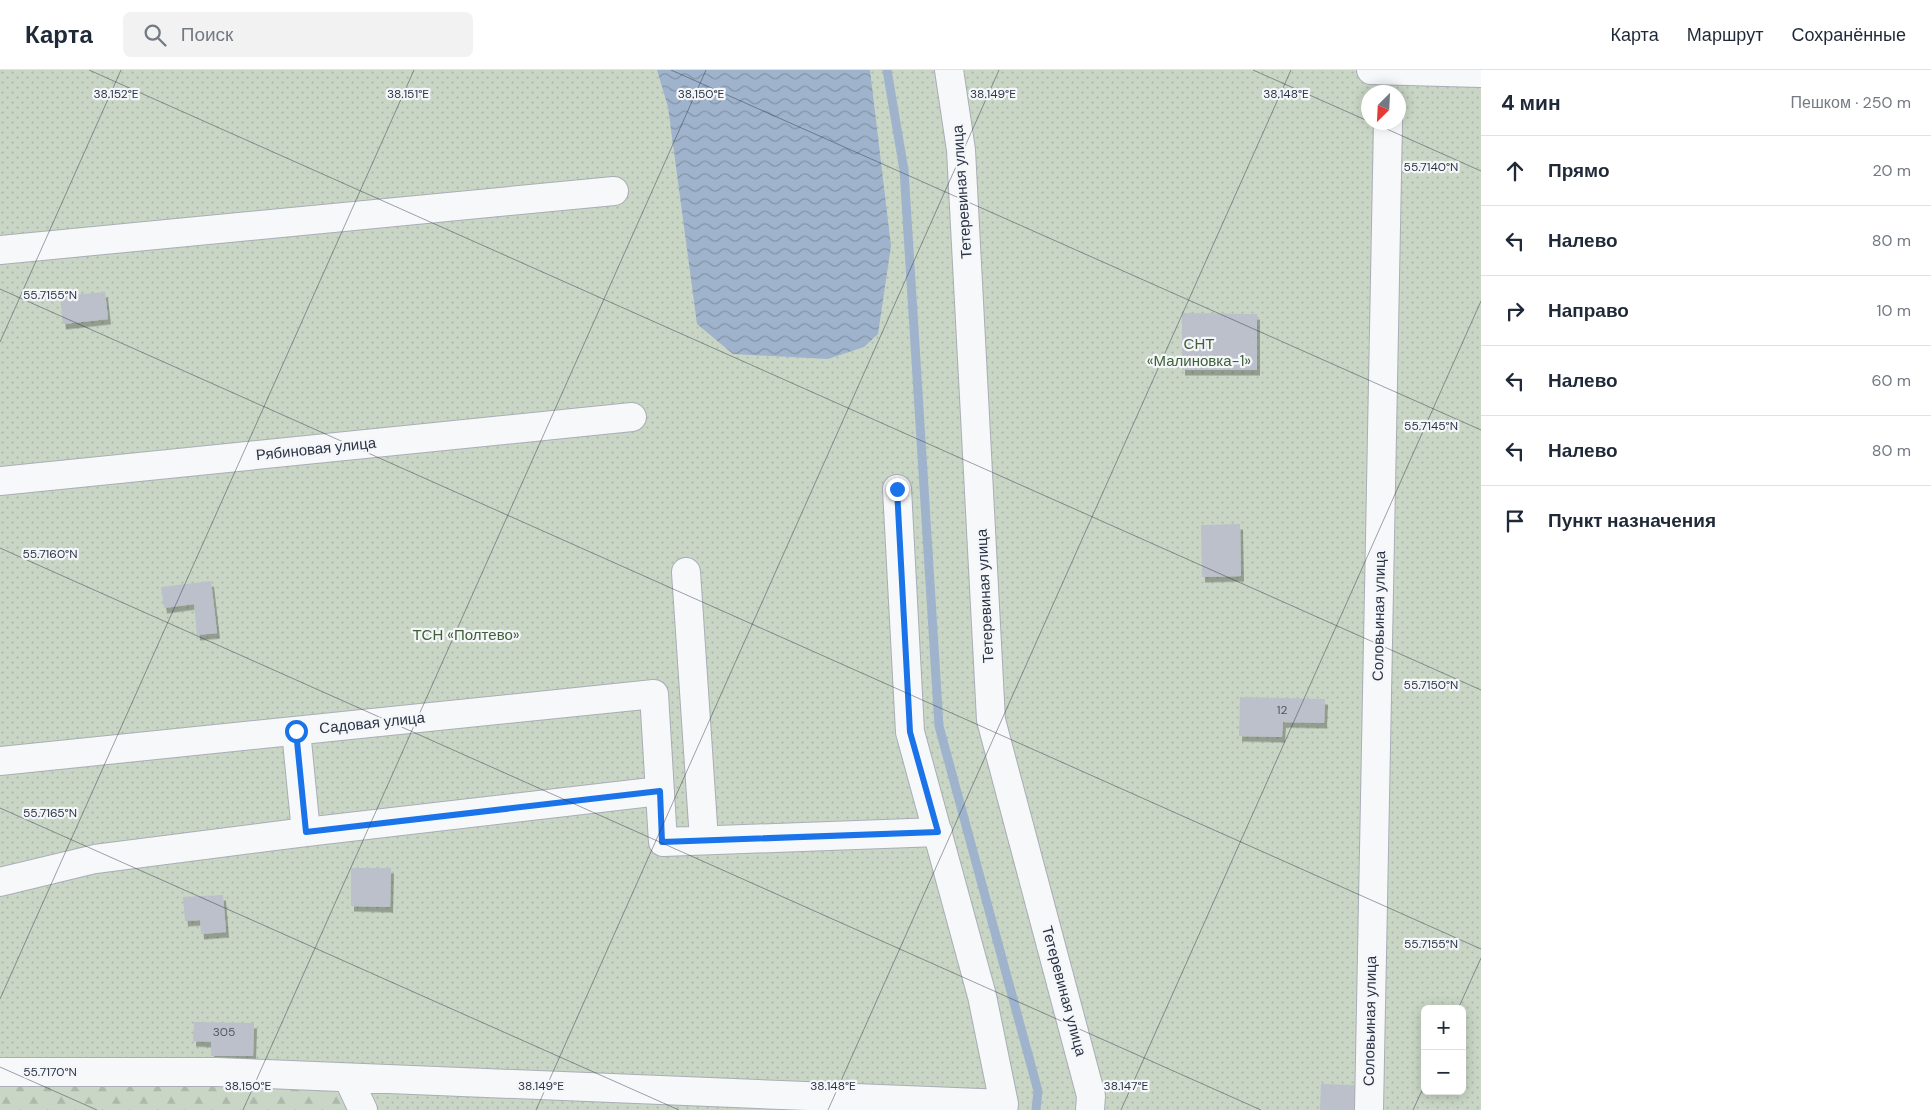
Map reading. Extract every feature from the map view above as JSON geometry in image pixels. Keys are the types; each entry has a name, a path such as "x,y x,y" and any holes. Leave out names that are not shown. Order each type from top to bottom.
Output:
{"street":[{"name":"Тетеревиная улица","path":"949,70 961,150 991,720 1091,1096 1090,1110"},
{"path":"1371,70 1481,73"},
{"path":"1389,85 1390,70"},
{"name":"Соловьиная улица","path":"1369,1110 1388,130"},
{"path":"0,250 614,191"},
{"name":"Рябиновая улица","path":"0,481 632,417"},
{"path":"0,1072 217,1072 1003,1107 982,996 910,732 897,489"},
{"path":"686,572 704,840"},
{"name":"Садовая улица","path":"0,761 654,694 660,791"},
{"path":"296,731 306,832"},
{"path":"0,882 95,859 306,832 660,791 662,842 938,832"},
{"path":"348,1078 363,1110"}],"green space":[{"name":"ТСН «Полтево»","path":"0,70 1481,70 1481,1110 350,1110 344,1096 305,1076 0,1075"},
{"path":"0,1075 305,1076 344,1096 350,1110 0,1110"}],"water":[{"path":"657,70 870,70 891,246 878,334 864,347 828,359 733,354 697,324 668,107"}],"building":[{"path":"105,292 108,319 63,324 60,296"},
{"path":"1182,313 1257,314 1257,370 1182,370"},
{"path":"1240,524 1241,576 1202,577 1201,525"},
{"path":"211,581 217,633 197,635 194,604 164,608 161,587"},
{"path":"1240,697 1325,699 1324,723 1283,722 1282,737 1239,736"},
{"path":"351,868 391,868 390,907 351,906"},
{"path":"223,895 226,932 201,934 200,920 185,921 183,897"},
{"path":"194,1022 254,1023 253,1056 211,1056 211,1042 193,1041"},
{"path":"1321,1084 1355,1085 1355,1110 1320,1110"}],"waterway":[{"path":"887,70 904,170 939,726 1038,1091 1036,1110"}],"route":[{"path":"296,731 306,832 660,791 662,842 938,832 910,732 897,489"}],"park label":[{"name":"СНТ «Малиновка-1»","path":"1199,352"}]}
